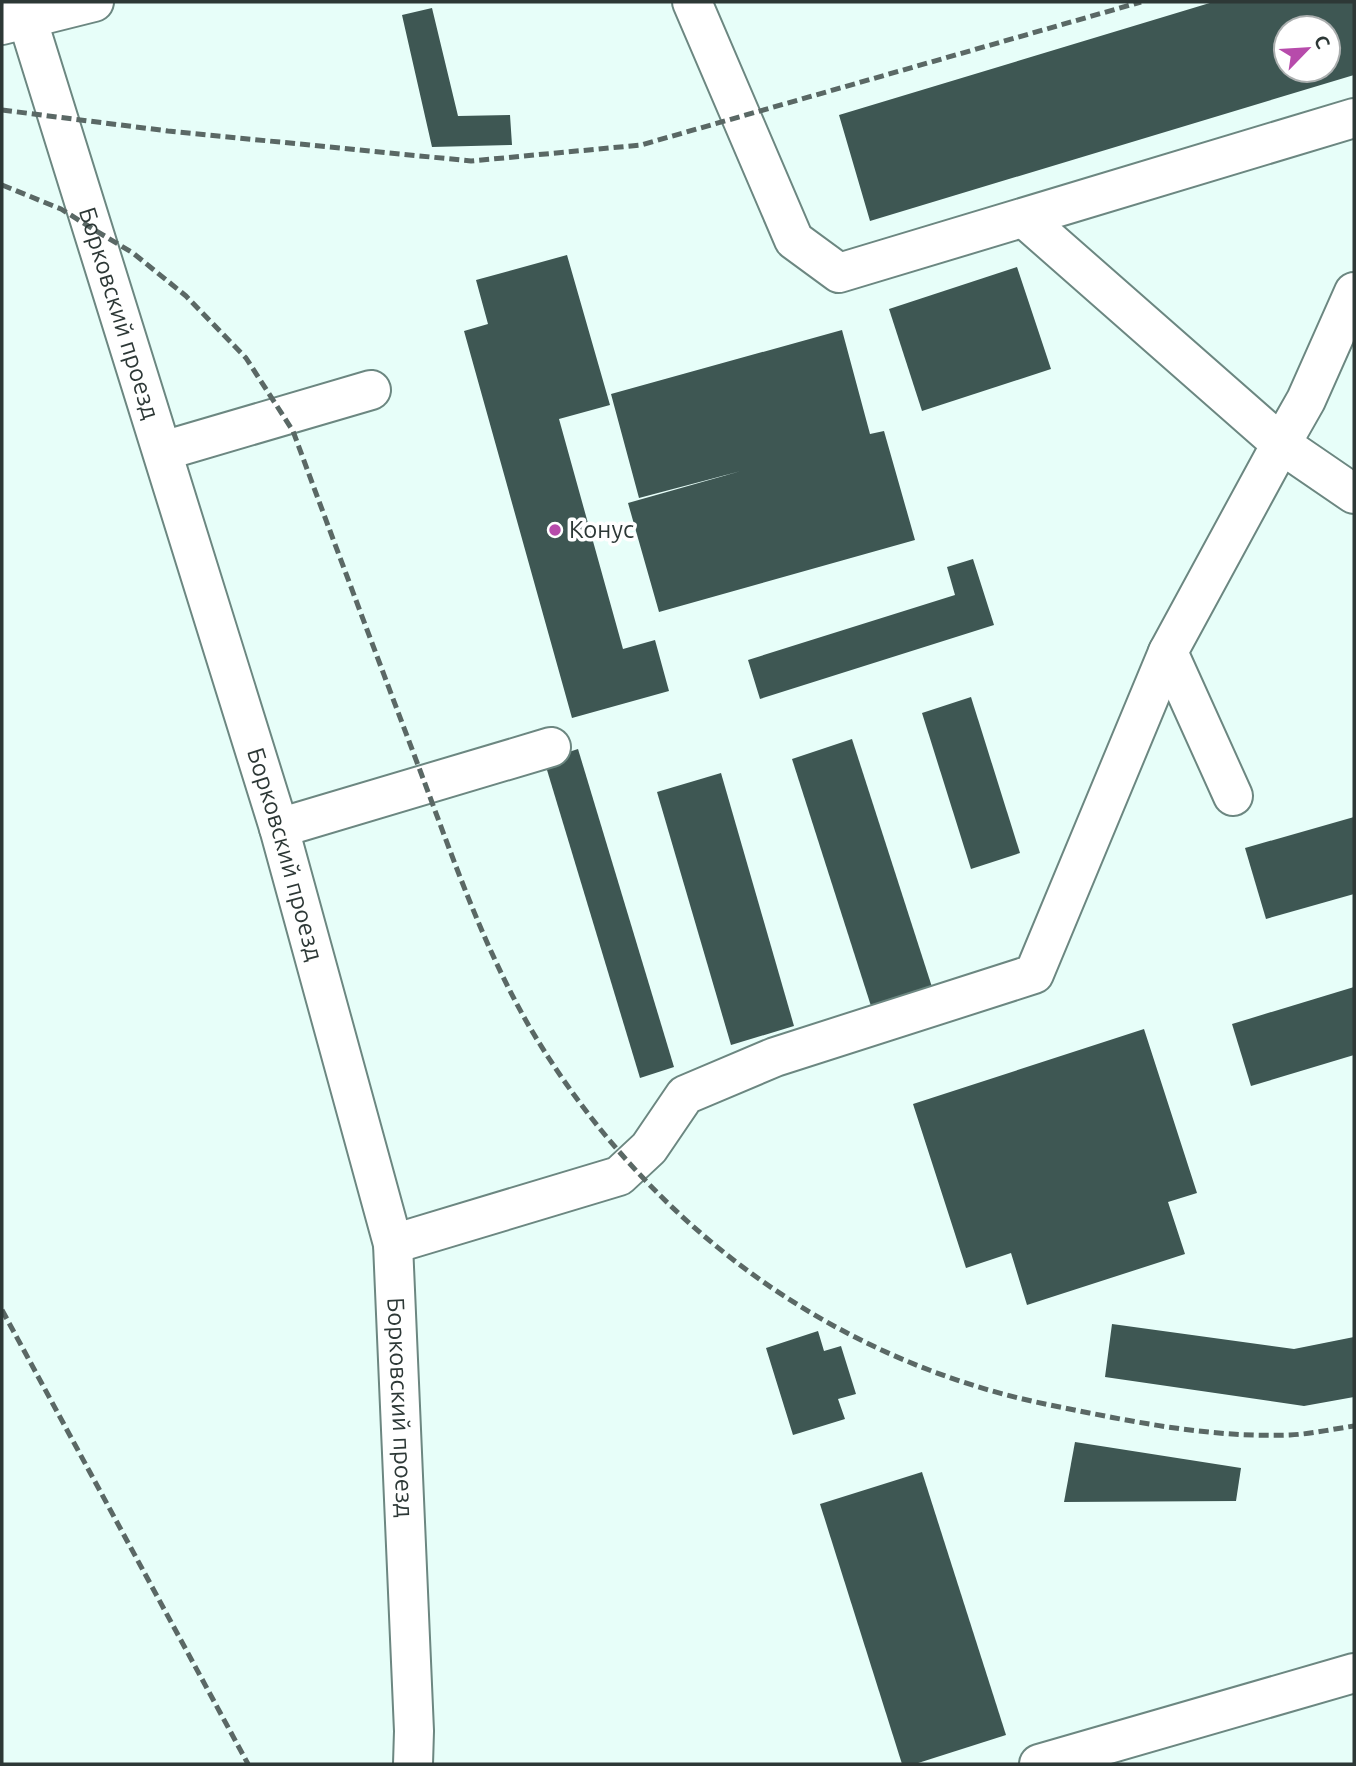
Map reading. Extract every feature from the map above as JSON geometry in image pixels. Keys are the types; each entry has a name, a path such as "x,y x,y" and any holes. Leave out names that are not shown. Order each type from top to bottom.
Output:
{"street":[{"path":"17,15 94,2"},
{"path":"692,2 794,240 839,273 1354,118"},
{"name":"Борковский проезд","path":"17,15 163,451 279,828 393,1244 414,1748"},
{"path":"1024,218 1281,444 1354,494"},
{"path":"393,1244 619,1176 649,1148 685,1095 775,1057 1034,974 1168,652 1306,400 1354,292"},
{"path":"163,451 371,390"},
{"path":"1168,652 1233,796"},
{"path":"279,828 551,747"},
{"path":"1039,1764 1354,1673"},
{"path":"414,1748 438,1764"}],"building":[{"path":"1213,2 1354,2 1354,75 1342,79 1342,14 1272,14 1272,84 1324,84 870,221 839,115"},
{"path":"432,8 458,116 510,115 512,145 432,147 402,15"},
{"name":"Конус","path":"567,255 610,405 559,419 623,649 655,640 669,691 572,718 464,331 488,324 476,280"},
{"path":"1017,267 1051,369 922,411 889,309"},
{"path":"842,330 870,434 884,431 915,540 659,612 628,503 741,471 639,498 611,394"},
{"path":"973,559 994,625 760,699 748,660 955,595 947,567"},
{"path":"971,697 1020,853 971,869 922,713"},
{"path":"852,739 932,987 871,1006 792,759"},
{"path":"578,749 674,1067 640,1078 544,760"},
{"path":"721,773 794,1026 731,1045 657,792"},
{"path":"1354,817 1354,894 1266,919 1245,848"},
{"path":"1354,987 1354,1055 1251,1086 1232,1024"},
{"path":"1144,1029 1197,1193 1168,1202 1185,1254 1027,1305 1011,1253 966,1268 913,1104"},
{"path":"1112,1324 1294,1349 1354,1337 1354,1397 1304,1406 1105,1377"},
{"path":"818,1331 824,1351 841,1346 856,1394 838,1399 845,1419 793,1435 766,1348"},
{"path":"1075,1442 1241,1468 1236,1501 1064,1502"},
{"path":"922,1472 1006,1735 915,1764 902,1764 820,1504"}],"railway":[{"path":"2,110 168,131 471,161 641,145 1141,2"},
{"path":"2,185 61,209 133,253 186,296 246,358 293,431 457,869 512,996 575,1096 627,1161 685,1219 749,1271 817,1316 891,1354 968,1384 1050,1405 1199,1431 1290,1435 1354,1426"},
{"path":"2,1310 248,1764"}],"place":[{"name":"Конус","path":"555,530"}]}
